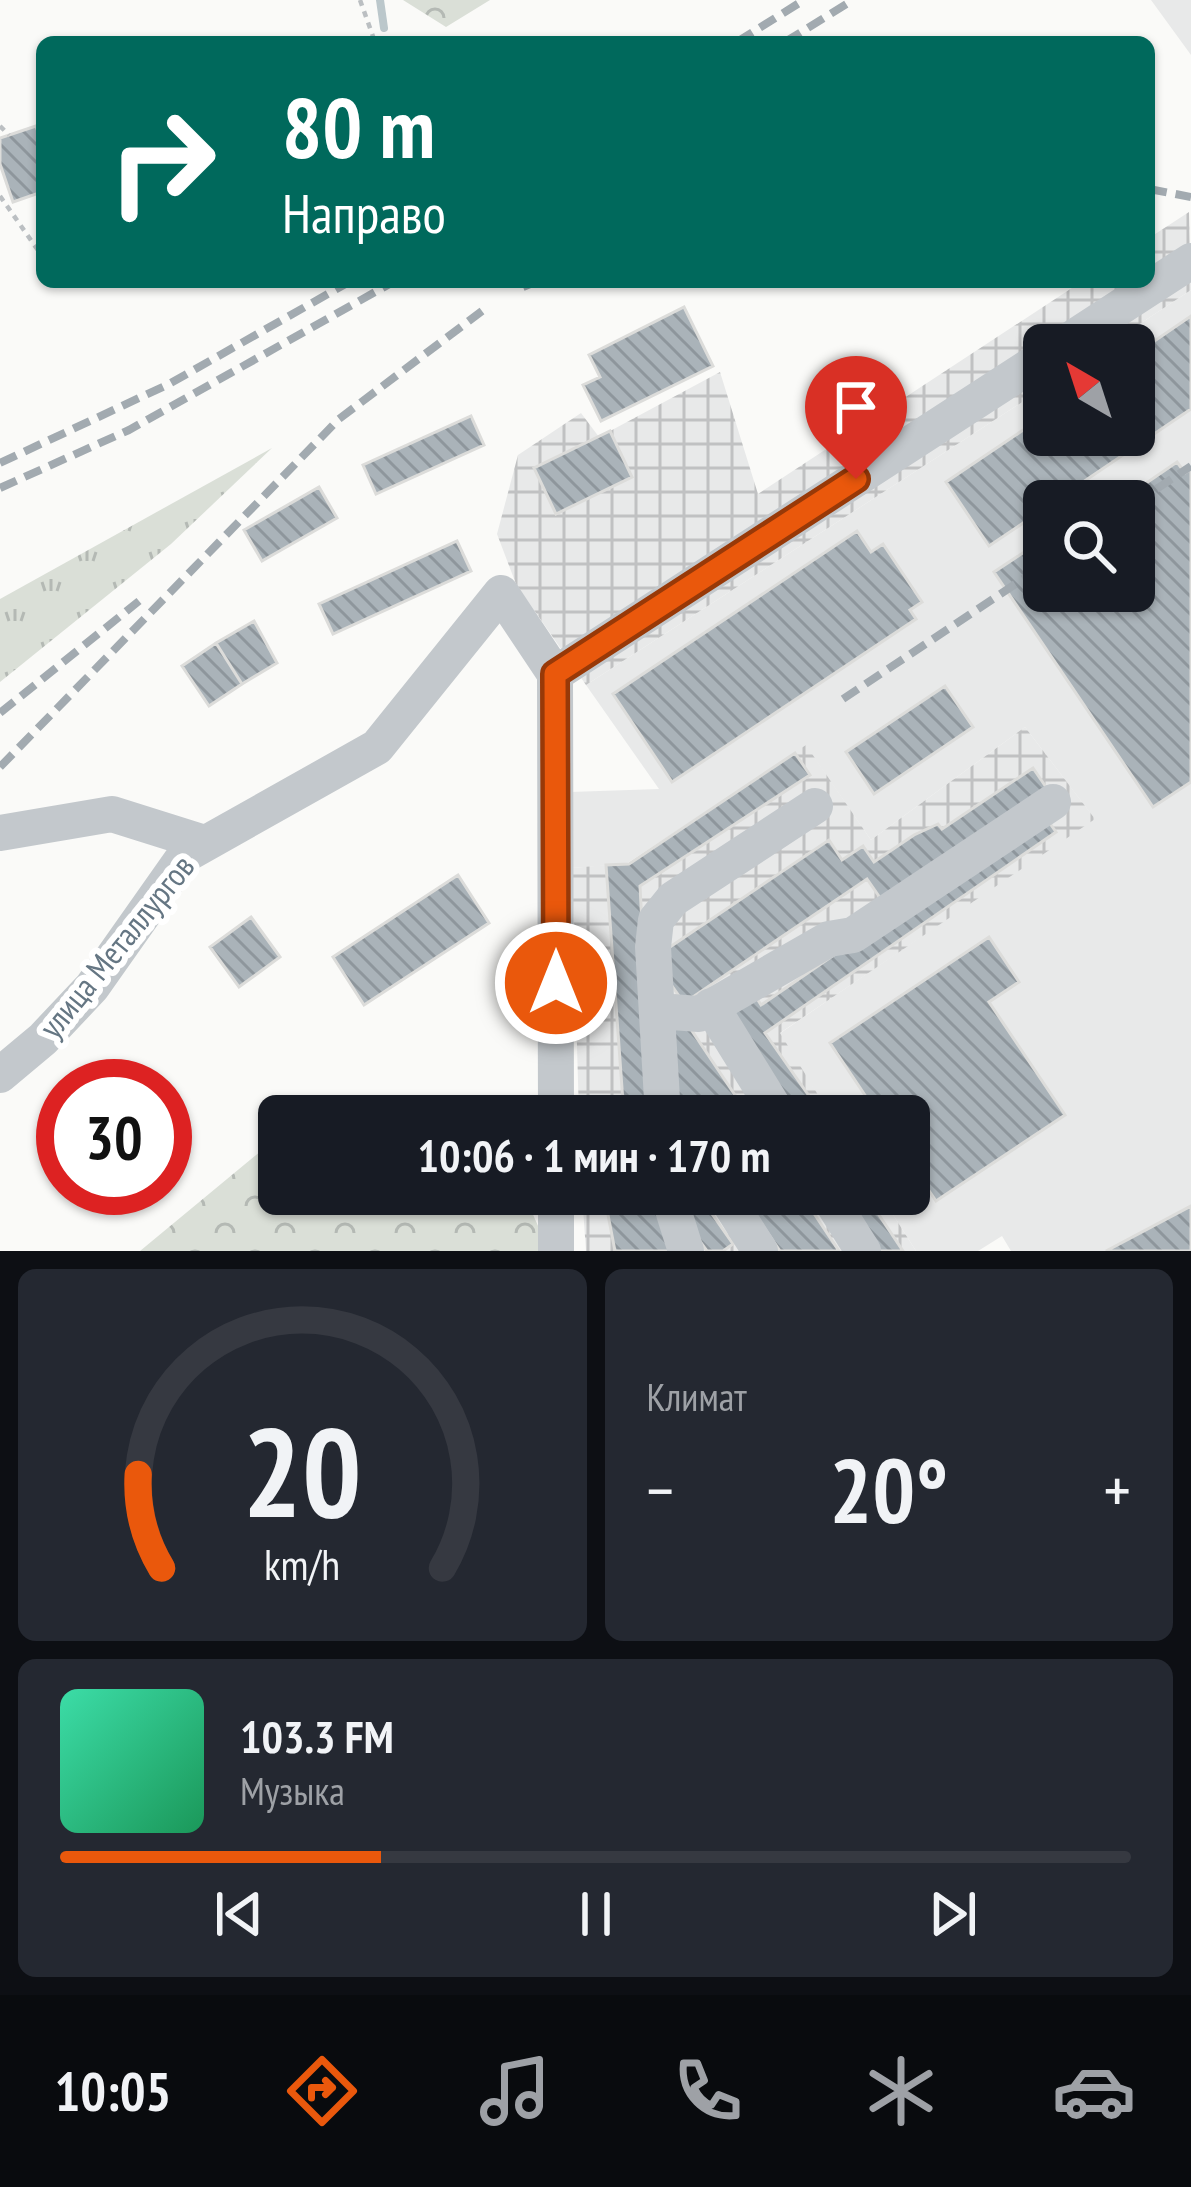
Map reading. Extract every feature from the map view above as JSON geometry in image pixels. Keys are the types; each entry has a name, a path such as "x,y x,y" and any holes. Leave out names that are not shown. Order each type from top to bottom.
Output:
{"street":[{"path":"1155,284 1191,261"},
{"path":"1094,324 1150,288"},
{"path":"556,1095 555,674 1023,371"},
{"name":"улица Металлургов","path":"0,1075 71,1011 168,875 201,842 377,747 501,593 555,674"},
{"path":"658,1011 699,1014 829,939 854,935 1053,802"},
{"path":"666,1095 652,932 662,909 815,806"},
{"path":"0,833 112,814 201,842"},
{"path":"711,1006 766,1095"},
{"path":"556,1215 556,1251"},
{"path":"675,1215 686,1251"},
{"path":"736,1215 756,1249"},
{"path":"840,1215 863,1251"}],"path":[{"path":"359,0 373,36"},
{"path":"0,126 9,135"},
{"path":"0,196 36,247"}],"shaded area":[{"path":"1151,0 1191,0 1191,55"},
{"path":"1189,212 1191,290 1140,324 1023,324 1023,402 586,685 516,584 497,534 518,455 581,413 599,437 720,372 758,494 1072,288 1155,288 1155,234"},
{"path":"1191,290 1191,1251 1011,1251 1002,1236 978,1251 916,1251 893,1215 930,1215 930,1095 818,1095 779,1034 1094,818 1025,727 871,840 806,746 626,864 572,868 570,792 659,789 586,685 1023,402 1023,456 1155,456 1155,324 1140,324"},
{"path":"1025,727 1095,819 780,1033 818,1095 578,1095 572,868 629,863 806,745 871,840"},
{"path":"583,1215 893,1215 916,1251 586,1251"}],"green space":[{"path":"403,0 490,0 446,27"},
{"path":"272,448 171,544 0,682 0,599"},
{"path":"258,1153 258,1215 533,1215 549,1251 140,1251 184,1215 192,1215 192,1208"}],"building":[{"path":"36,126 36,194 13,202 0,164 0,138"},
{"path":"684,307 713,366 601,421 583,385 600,377 589,355"},
{"path":"1191,316 1191,409 1155,433 1155,341"},
{"path":"471,416 484,445 376,494 363,465"},
{"path":"1023,430 1023,456 1122,456 1086,480 1023,480 1023,523 989,546 946,482"},
{"path":"610,431 632,477 556,514 534,468"},
{"path":"1177,462 1185,473 1191,469 1191,782 1153,807 994,572 1023,553 1023,612 1155,612 1155,480 1151,480"},
{"path":"319,487 337,518 262,561 244,530"},
{"path":"857,531 871,552 883,544 922,602 910,610 916,619 672,782 613,694"},
{"path":"457,541 471,571 333,634 319,604"},
{"path":"254,621 277,663 242,684 216,643"},
{"path":"216,643 242,684 209,706 182,666"},
{"path":"945,686 973,727 874,794 846,752"},
{"path":"795,753 810,775 640,886 651,1095 622,1095 606,865 629,864"},
{"path":"1033,768 1048,790 883,902 867,879 684,1003 665,976 661,953 829,840 842,860 863,846 874,862 914,835 938,824 942,829"},
{"path":"1042,812 1056,832 765,1033 808,1095 774,1095 719,1012 751,989 761,1005"},
{"path":"458,875 489,923 364,1005 333,957"},
{"path":"251,917 280,957 239,987 210,947"},
{"path":"989,937 1019,982 989,1002 1065,1115 936,1201 930,1192 930,1095 865,1095 830,1043"},
{"path":"680,1013 735,1095 674,1095 650,1059"},
{"path":"1191,1206 1191,1251 1106,1251"},
{"path":"608,1215 662,1215 671,1251 615,1251"},
{"path":"680,1215 713,1215 733,1244 723,1251 707,1251"},
{"path":"755,1215 815,1215 839,1251 780,1251"},
{"path":"854,1215 879,1215 903,1251 878,1251"}],"waterway":[{"path":"380,0 384,28"}],"railway":[{"path":"747,36 804,0"},
{"path":"795,36 853,0"},
{"path":"1155,190 1191,197"},
{"path":"0,463 169,384 338,288"},
{"path":"0,488 129,430 382,288"},
{"path":"0,767 339,419 482,311"},
{"path":"1155,490 1191,466"},
{"path":"843,699 1023,579"},
{"path":"0,713 139,601"}],"route":[{"path":"556,983 555,674 856,479"}]}
